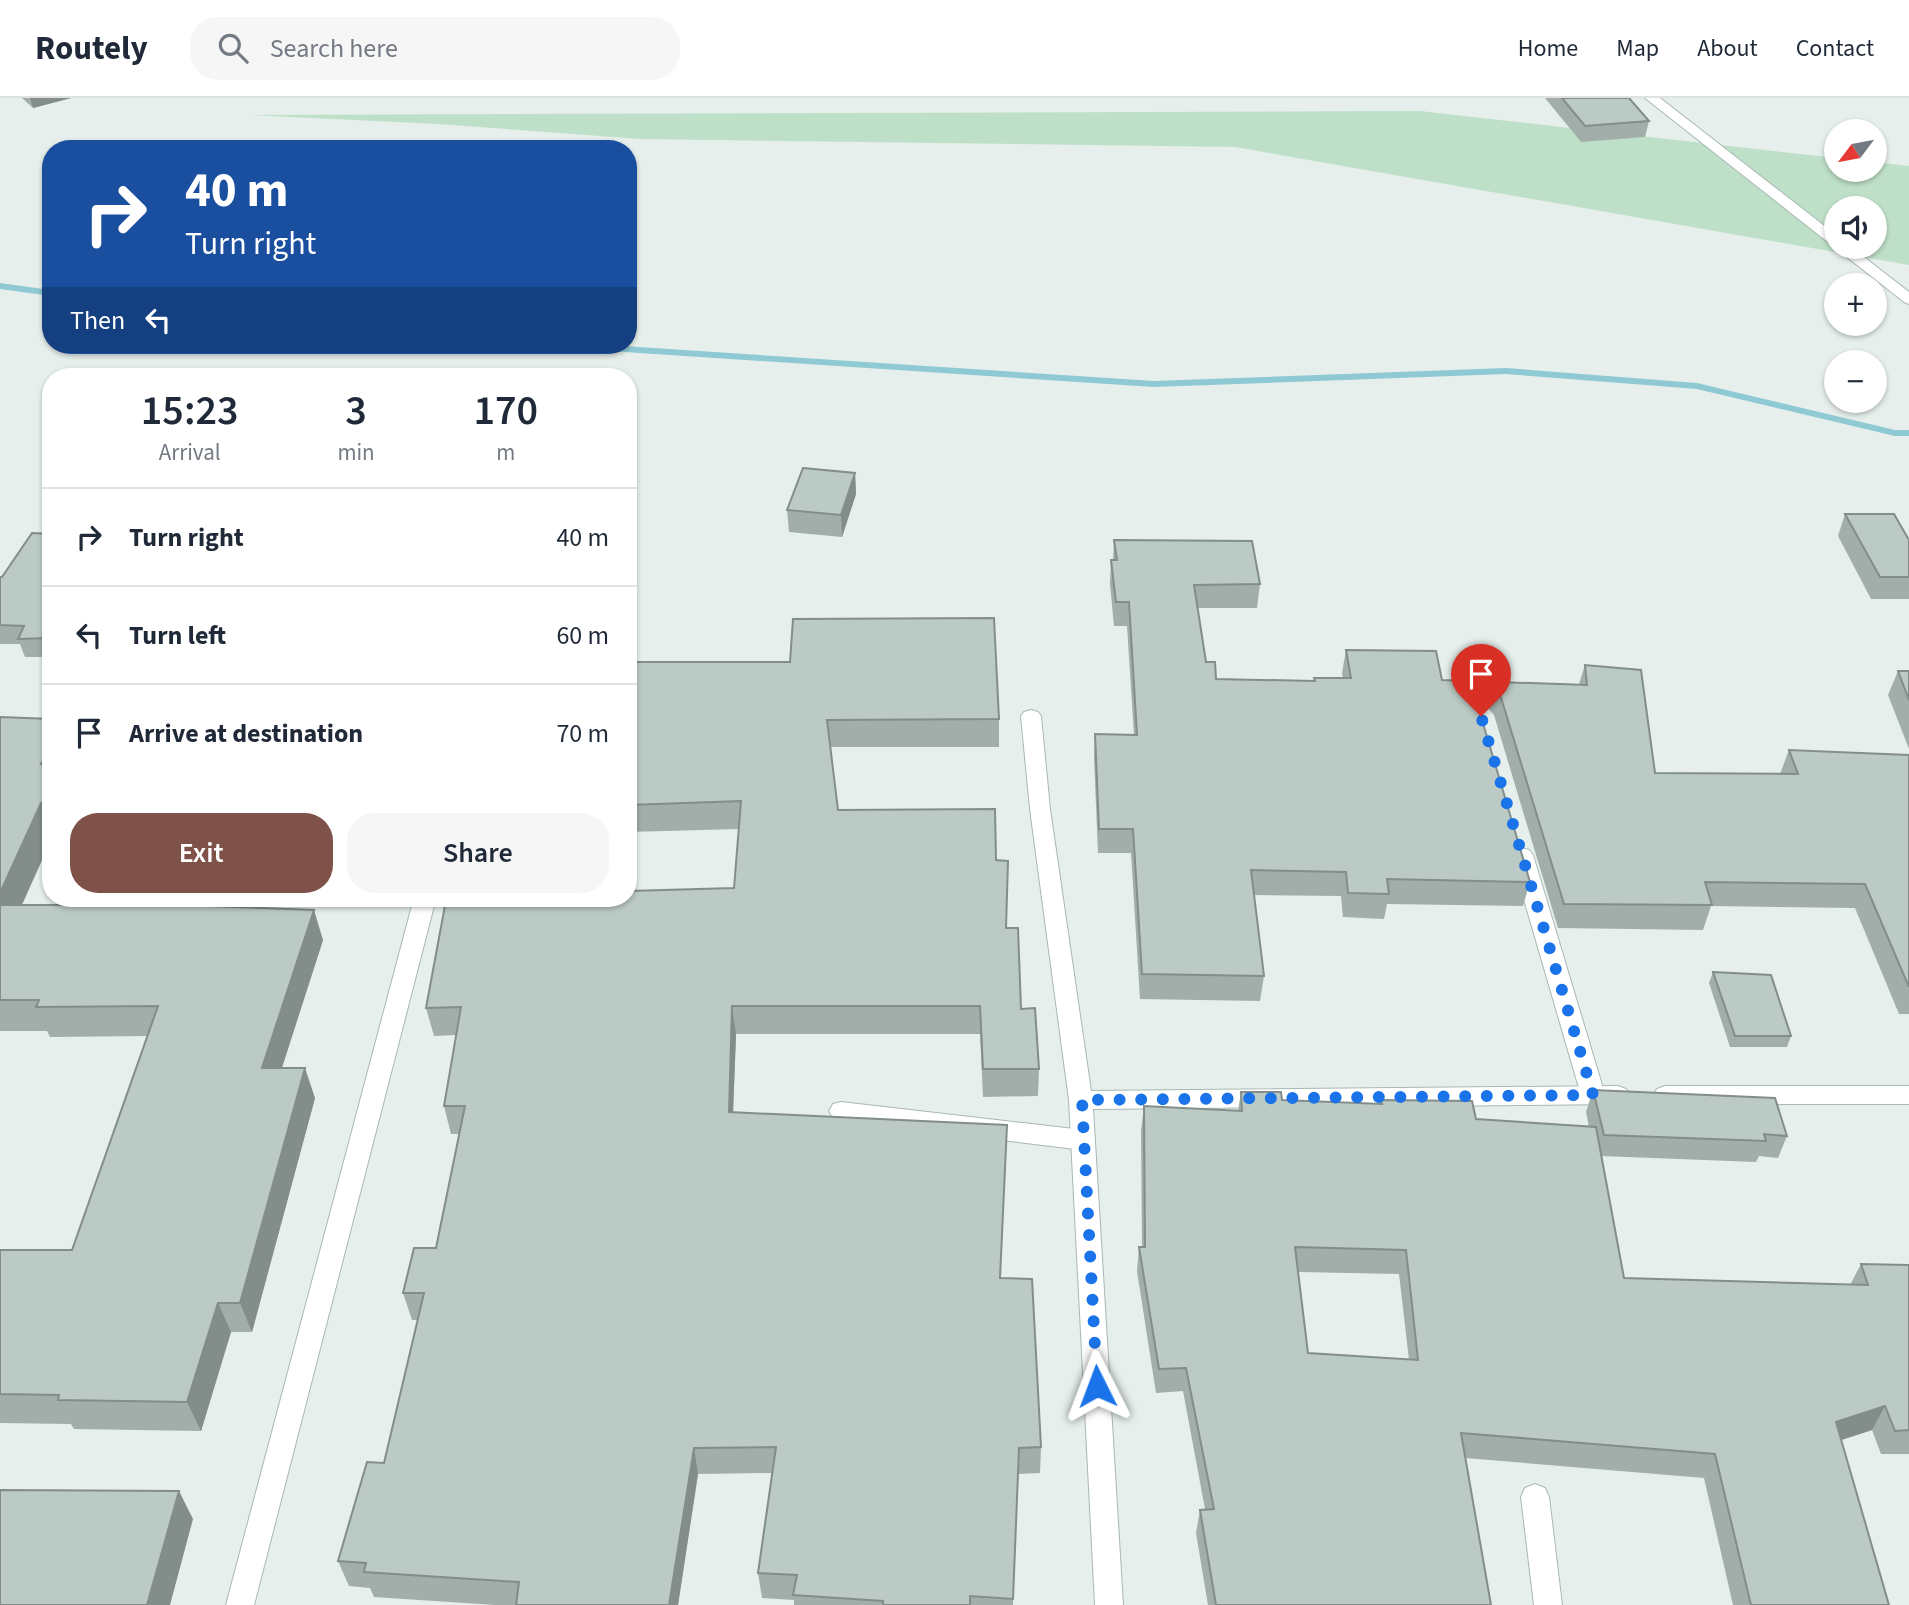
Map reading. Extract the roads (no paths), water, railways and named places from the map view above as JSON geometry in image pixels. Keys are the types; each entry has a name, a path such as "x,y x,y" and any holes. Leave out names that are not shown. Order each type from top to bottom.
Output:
{"street":[{"path":"1654,100 1824,233"},
{"path":"1857,259 1909,299"},
{"path":"1031,716 1040,809 1082,1100 1109,1605"},
{"path":"1516,834 1593,1095"},
{"path":"240,1605 423,907"},
{"path":"1082,1100 1909,1095"},
{"path":"841,1111 1083,1140"},
{"path":"1535,1497 1548,1605"}],"waterway":[{"path":"0,286 42,292"},
{"path":"637,350 1154,384 1506,371 1697,386 1895,433 1909,433"}]}
